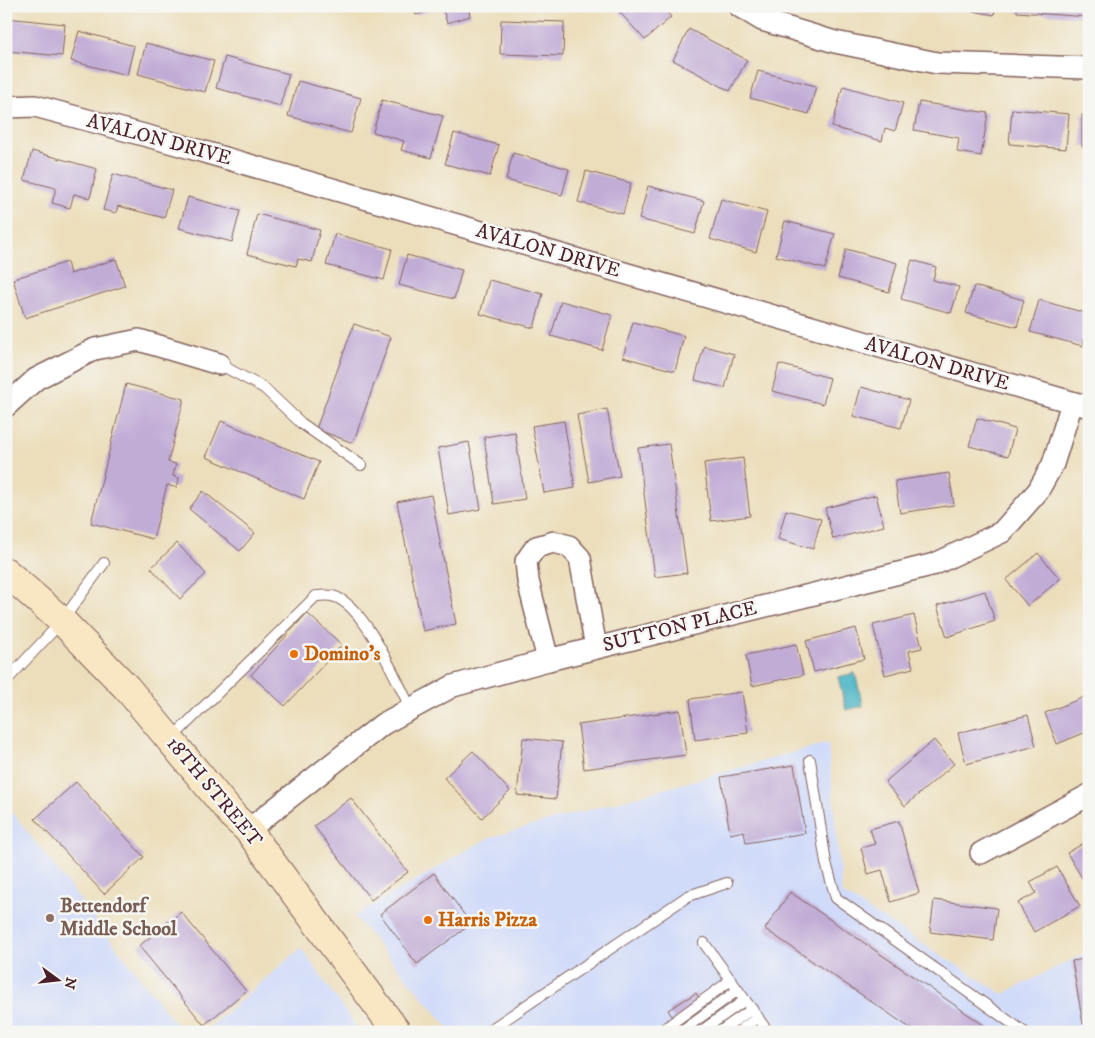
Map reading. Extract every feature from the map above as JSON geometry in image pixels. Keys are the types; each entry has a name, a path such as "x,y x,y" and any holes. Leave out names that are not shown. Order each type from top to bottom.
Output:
{"street":[{"path":"739,6 762,20 835,42 938,63 1089,68"},
{"name":"AVALON DRIVE","path":"6,107 35,106 166,141 1081,405"},
{"path":"6,406 36,379 95,348 139,340 220,364"},
{"name":"SUTTON PLACE","path":"248,830 383,724 453,686 548,660 935,564 1002,532 1038,491 1081,405"},
{"path":"548,660 528,581 526,561 536,547 554,542 569,546 580,558 596,648"},
{"name":"18TH STREET","path":"6,572 62,621 127,688 234,817 248,830 397,1032"},
{"path":"980,853 1089,795"}],"lane":[{"path":"220,364 264,388 301,423 361,465"},
{"path":"6,681 62,621 104,563"},
{"path":"170,740 316,596 333,596 348,604 370,630 411,709"},
{"path":"810,760 826,863 836,898 1024,1032"},
{"path":"487,1032 688,896 727,883"},
{"path":"704,943 755,1013 764,1030"},
{"path":"660,1032 731,980"},
{"path":"680,1032 738,990"},
{"path":"700,1032 745,1000"},
{"path":"719,1032 755,1013"},
{"path":"738,1032 755,1013"}],"shaded area":[{"path":"828,743 842,893 1003,994 1089,951 1089,1032 452,1032 354,916 488,838"},
{"name":"Bettendorf Middle School","path":"6,804 182,1032 6,1032"},
{"path":"301,948 360,1032 204,1032"}],"water":[{"path":"855,673 863,706 846,710 838,677"}],"building":[{"path":"413,6 441,6 441,7 416,15"},
{"path":"442,6 468,6 470,16 447,23"},
{"path":"614,6 662,6 671,17 645,40"},
{"path":"946,6 996,6 994,15"},
{"path":"1017,6 1089,6 1089,17 1017,12"},
{"path":"6,18 65,24 62,56 6,51"},
{"path":"501,20 564,22 563,56 500,54"},
{"path":"689,29 747,60 730,91 673,60"},
{"path":"79,31 134,46 127,75 71,61"},
{"path":"146,43 214,61 205,92 138,74"},
{"path":"225,57 289,74 280,106 216,88"},
{"path":"758,71 816,86 809,114 750,98"},
{"path":"298,81 361,98 351,133 288,116"},
{"path":"843,86 903,103 895,131 885,128 882,141 832,127"},
{"path":"382,100 443,116 431,158 401,150 404,141 373,132"},
{"path":"919,102 988,113 981,156 957,152 959,138 914,130"},
{"path":"1012,109 1069,114 1066,149 1009,144"},
{"path":"1082,115 1089,115 1089,146 1082,146"},
{"path":"454,133 499,145 490,176 445,164"},
{"path":"6,150 11,150 12,180 6,180"},
{"path":"32,151 97,169 90,198 74,194 70,208 52,203 56,188 24,180"},
{"path":"513,153 569,169 562,195 506,180"},
{"path":"586,171 631,183 623,214 578,202"},
{"path":"113,174 172,190 164,218 118,206 116,213 103,210"},
{"path":"648,186 704,201 695,234 639,219"},
{"path":"188,197 240,211 232,242 179,228"},
{"path":"721,199 767,212 756,252 710,239"},
{"path":"257,214 320,230 312,262 298,259 296,266 247,254"},
{"path":"785,221 835,234 825,269 776,256"},
{"path":"335,234 392,249 384,280 326,265"},
{"path":"846,249 897,263 889,292 838,278"},
{"path":"407,255 462,270 454,299 399,285"},
{"path":"116,259 125,286 25,318 13,279 67,262 70,274"},
{"path":"912,260 936,267 933,280 959,287 951,313 901,299"},
{"path":"489,280 543,294 534,328 480,314"},
{"path":"974,286 1024,300 1017,327 966,313"},
{"path":"1039,300 1089,314 1083,346 1030,332"},
{"path":"561,301 612,315 602,350 551,336"},
{"path":"633,322 684,336 675,371 623,357"},
{"path":"354,324 391,337 353,443 316,429"},
{"path":"704,346 734,354 725,388 695,380"},
{"path":"779,364 830,378 823,404 772,391"},
{"path":"126,384 184,399 168,462 176,464 173,476 179,478 177,488 167,485 153,539 91,523"},
{"path":"861,387 909,400 901,428 853,416"},
{"path":"607,409 620,476 589,482 577,415"},
{"path":"977,418 1015,429 1008,456 969,446"},
{"path":"221,421 319,462 304,499 206,457"},
{"path":"564,421 575,488 544,493 532,426"},
{"path":"515,432 525,499 494,504 484,437"},
{"path":"469,442 481,509 449,515 438,448"},
{"path":"669,444 687,573 655,577 638,448"},
{"path":"743,458 750,516 711,521 704,463"},
{"path":"949,473 954,505 900,513 895,481"},
{"path":"203,491 255,533 240,551 189,509"},
{"path":"431,495 456,624 423,631 397,502"},
{"path":"876,495 884,526 833,539 825,508"},
{"path":"786,510 821,519 813,549 778,539"},
{"path":"177,543 206,574 180,599 151,568"},
{"path":"1038,553 1060,579 1028,606 1006,580"},
{"path":"985,591 995,621 947,637 937,606"},
{"path":"307,613 342,645 285,706 251,675"},
{"path":"914,615 922,648 909,651 913,668 885,675 873,625"},
{"path":"856,628 864,659 814,672 806,641"},
{"path":"796,644 803,675 752,686 746,655"},
{"path":"742,692 748,733 695,740 690,699"},
{"path":"1089,695 1089,731 1057,744 1045,713"},
{"path":"680,710 686,755 584,769 578,725"},
{"path":"1028,715 1036,746 966,764 958,733"},
{"path":"523,738 562,742 556,799 517,795"},
{"path":"934,740 954,764 905,806 885,782"},
{"path":"473,751 510,791 482,818 444,778"},
{"path":"794,765 805,833 746,843 744,831 730,834 721,777"},
{"path":"76,782 144,857 104,894 35,819"},
{"path":"351,798 408,872 371,900 314,826"},
{"path":"899,821 919,893 891,902 882,870 868,874 861,848 875,844 870,829"},
{"path":"1089,840 1089,874 1082,878 1067,853"},
{"path":"1057,867 1080,906 1034,932 1018,903 1036,893 1030,882"},
{"path":"434,873 471,924 417,964 380,914"},
{"path":"790,892 994,1032 916,1032 765,929"},
{"path":"934,900 997,908 993,940 930,932"},
{"path":"181,912 246,991 204,1025 139,946"},
{"path":"1089,958 1089,1023 1083,1024 1072,961"},
{"path":"696,993 721,1032 682,1032 668,1010"}],"place":[{"name":"Domino's","path":"294,654"},
{"name":"Bettendorf Middle School","path":"50,918"},
{"name":"Harris Pizza","path":"428,920"}]}
